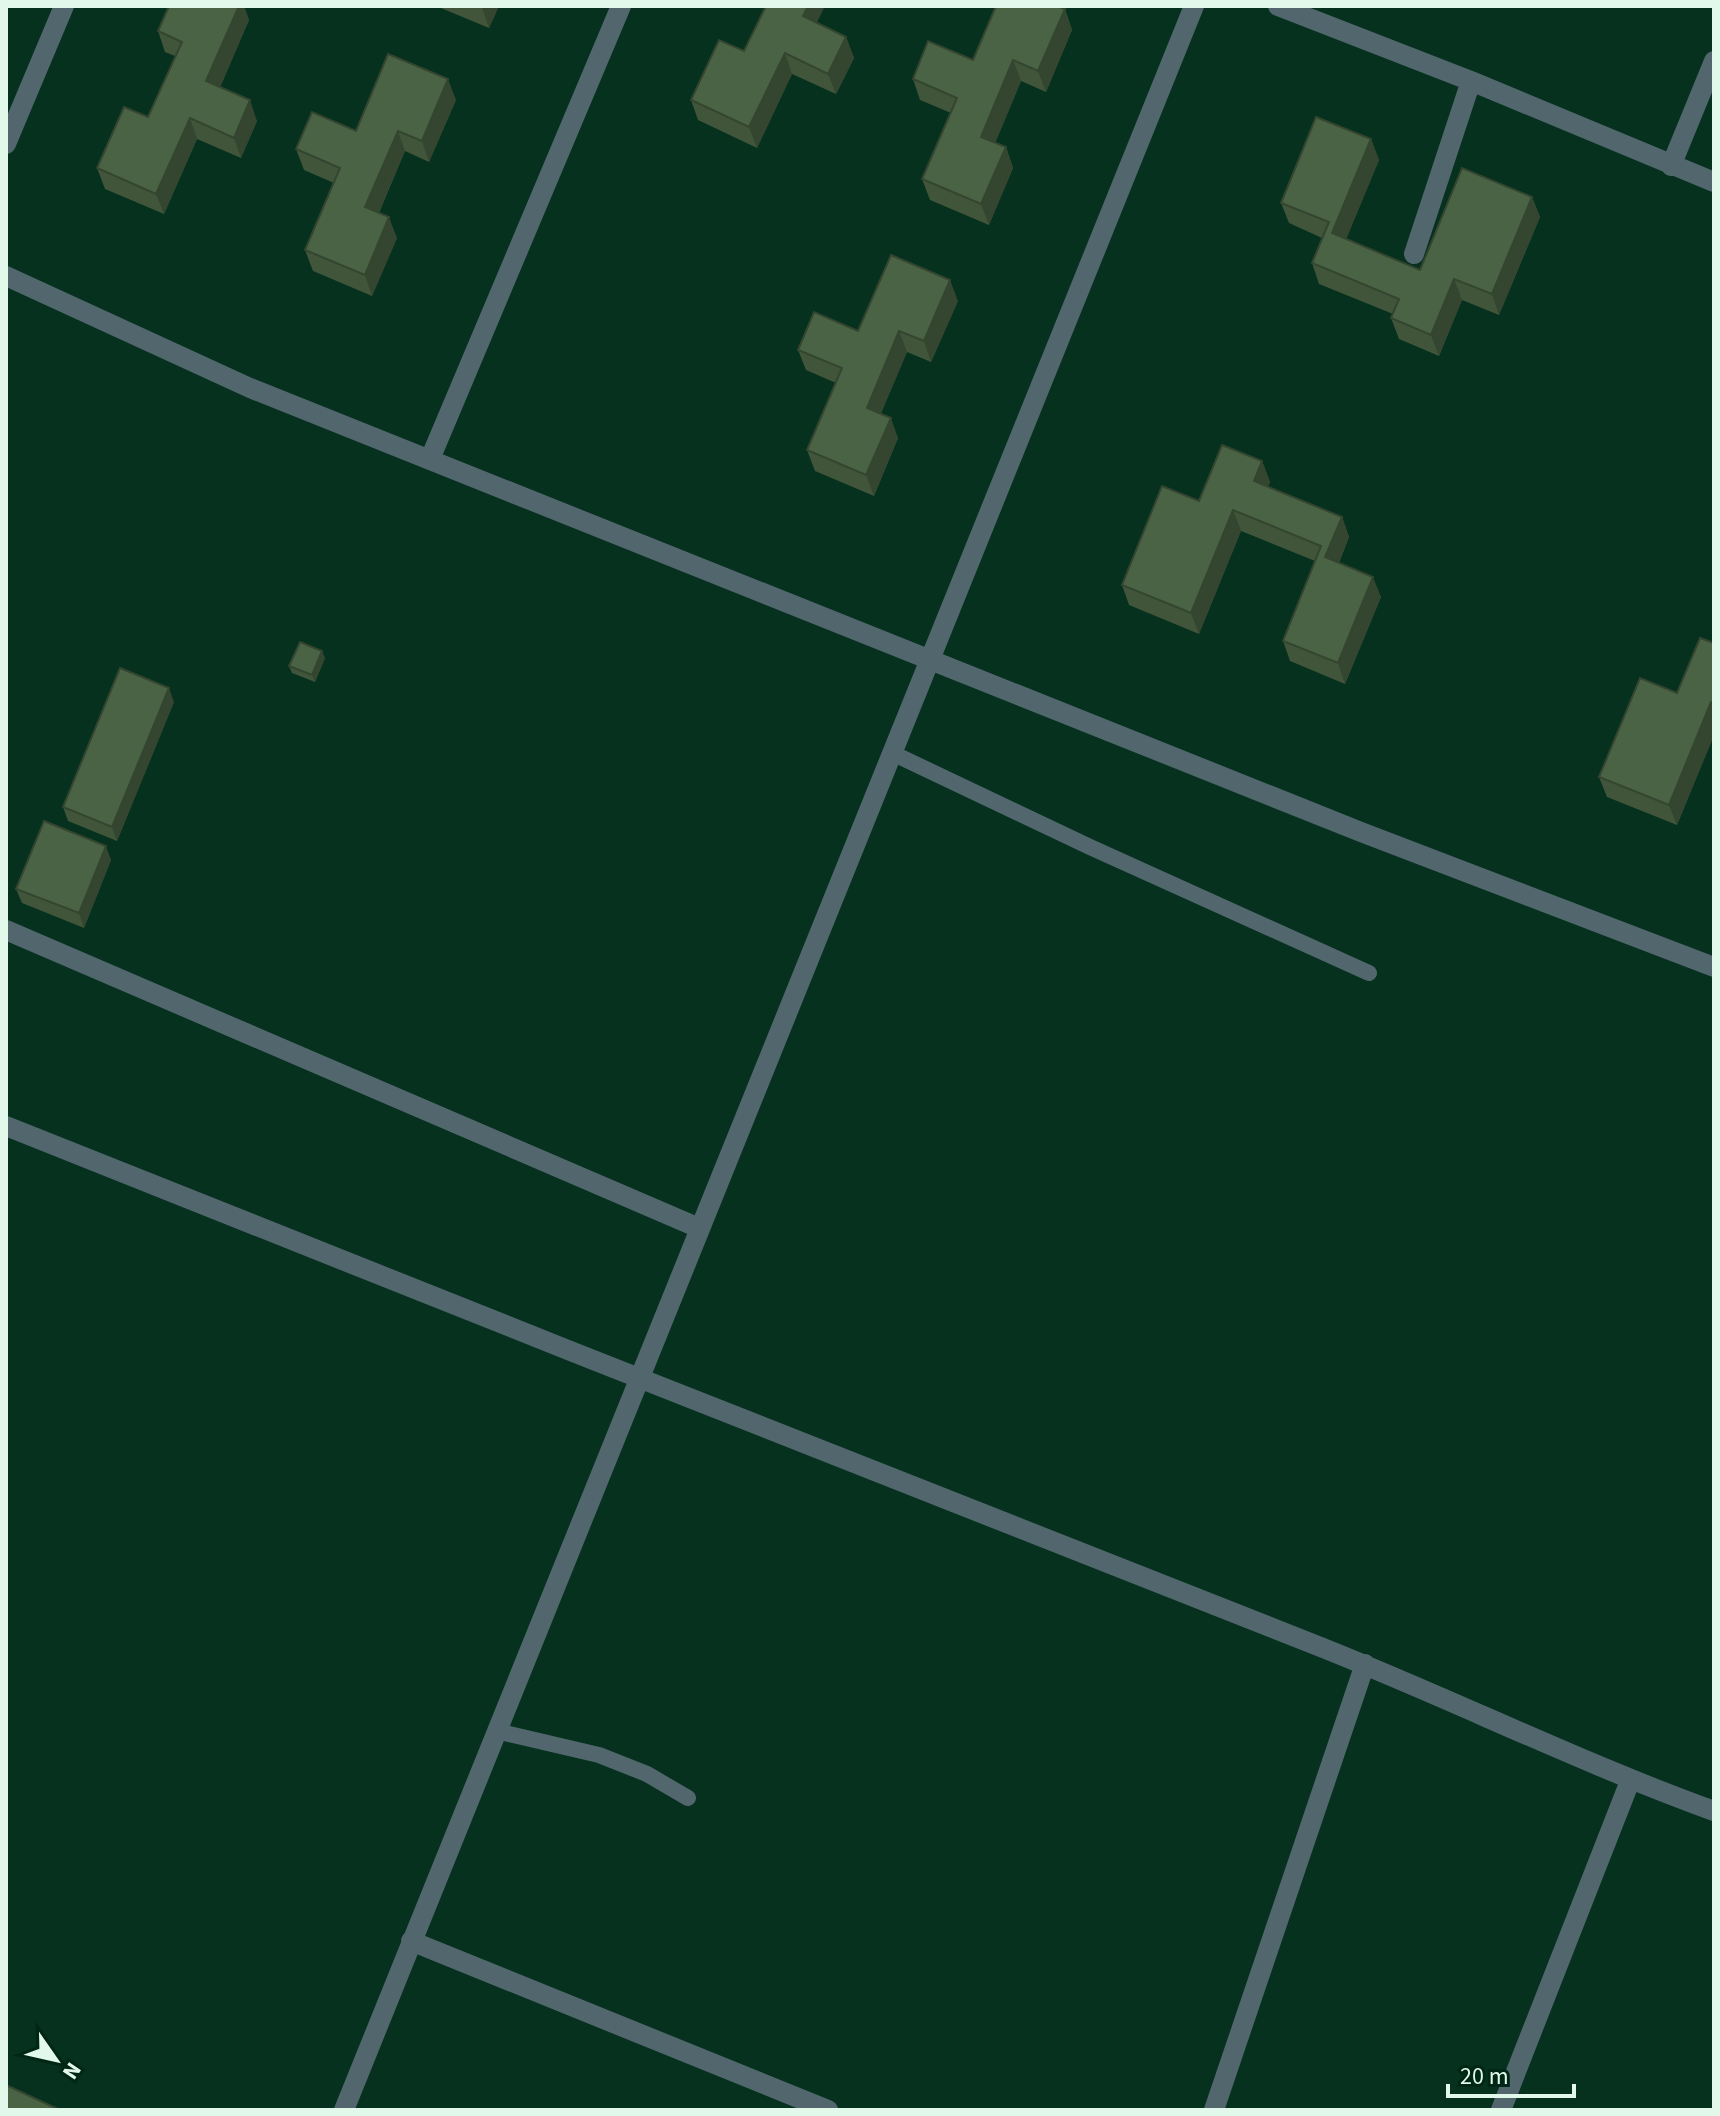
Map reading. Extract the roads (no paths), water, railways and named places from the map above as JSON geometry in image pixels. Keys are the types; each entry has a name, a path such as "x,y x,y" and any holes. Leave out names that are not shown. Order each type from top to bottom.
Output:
{"street":[{"path":"6,144 64,6"},
{"path":"430,459 621,6"},
{"path":"344,2110 1194,6"},
{"path":"1278,6 1471,81 1714,182"},
{"path":"1671,166 1714,61"},
{"path":"1414,254 1471,81"},
{"path":"6,276 250,388 1361,832 1714,967"},
{"path":"6,930 699,1228"},
{"path":"6,1126 638,1379 1365,1664 1630,1781 1714,1811"},
{"path":"1214,2110 1365,1664"},
{"path":"1501,2110 1630,1781"},
{"path":"411,1941 828,2110"}],"lane":[{"path":"892,753 1090,847 1369,973"},
{"path":"496,1731 599,1755 647,1774 688,1798"}]}
